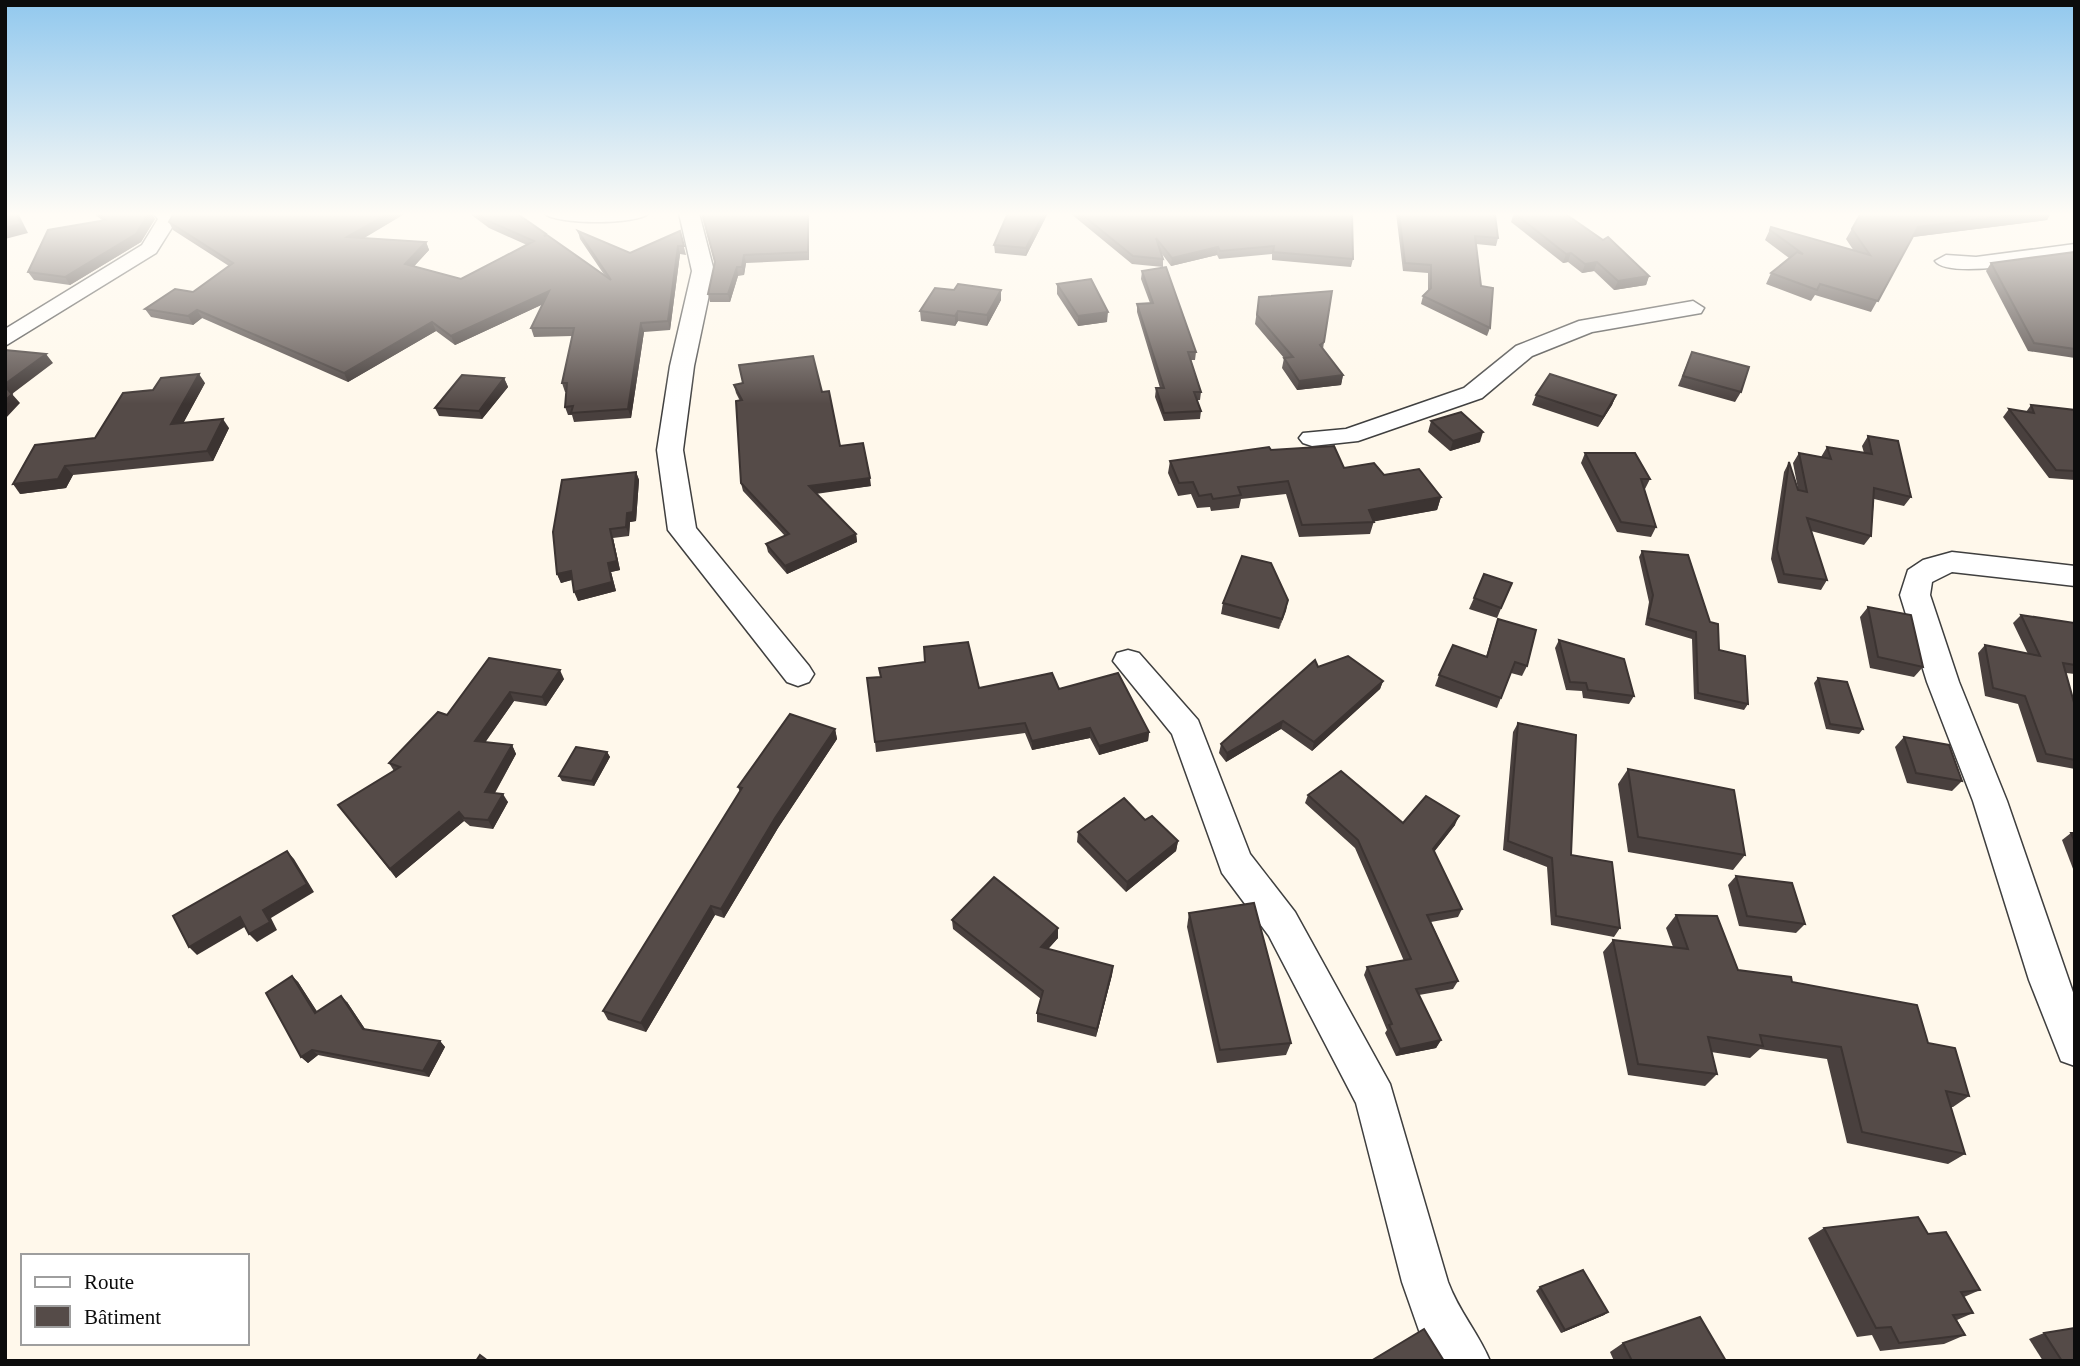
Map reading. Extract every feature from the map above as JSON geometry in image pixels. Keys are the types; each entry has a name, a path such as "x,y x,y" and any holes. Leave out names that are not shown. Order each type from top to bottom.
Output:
{"street":[{"path":"5,339 105,277"},
{"path":"702,277 682,366 670,450 682,530 798,674"},
{"path":"1312,438 1349,436 1473,393 1524,351 1587,326 1693,308"},
{"path":"2075,576 1952,562 1933,567 1918,578 1914,595 1943,682 1990,801 2048,980 2075,1046"},
{"path":"1128,661 1186,729 1235,862 1282,924 1375,1098 1425,1282 1440,1322 1466,1361"}],"building":[{"path":"214,277 453,277 461,279 465,277 606,277 611,280 609,277 674,277 668,321 641,323 628,409 571,413 573,406 565,407 567,383 562,383 574,328 531,328 549,291 451,336 432,322 344,373 197,310 188,316 145,309 175,289 193,292"},
{"path":"712,277 734,277 728,294 708,294"},
{"path":"1144,277 1169,277 1196,352 1188,352 1201,392 1194,392 1201,411 1164,413 1156,388 1164,388 1137,304 1153,303"},
{"path":"1431,277 1480,277 1481,286 1493,288 1490,328 1423,296 1431,288"},
{"path":"1613,277 1644,277 1618,281"},
{"path":"1781,277 1891,277 1878,301 1820,284 1817,290"},
{"path":"1998,277 2075,277 2075,349 2034,343"},
{"path":"1091,279 1108,312 1078,316 1057,284"},
{"path":"958,284 1001,290 987,315 958,311 955,316 920,311 935,288 954,290"},
{"path":"1332,291 1324,342 1320,345 1343,375 1299,381 1284,358 1293,357 1257,315 1259,297"},
{"path":"5,350 46,354 5,384"},
{"path":"1692,352 1749,367 1741,392 1683,376"},
{"path":"813,356 822,392 829,391 840,446 863,443 870,478 809,486 856,534 785,566 766,544 789,534 741,483 736,401 742,400 734,385 743,383 739,365"},
{"path":"199,374 171,424 223,419 207,451 65,466 58,479 13,484 35,445 95,438 123,393 153,390 161,378"},
{"path":"1550,374 1616,395 1603,417 1536,395"},
{"path":"462,375 504,378 479,411 435,408"},
{"path":"5,386 12,394 5,401"},
{"path":"2031,405 2075,410 2075,471 2056,470 2009,409 2034,413"},
{"path":"1461,412 1483,432 1453,441 1431,421"},
{"path":"1868,436 1898,441 1911,497 1874,488 1871,536 1807,518 1827,580 1784,574 1777,549 1789,462 1798,490 1807,492 1799,453 1831,459 1827,447 1872,454"},
{"path":"1334,446 1344,468 1374,463 1384,475 1419,469 1441,497 1369,510 1374,522 1302,525 1288,481 1238,487 1241,495 1213,499 1211,494 1199,496 1193,482 1179,483 1170,461 1269,447 1271,450"},
{"path":"1585,453 1635,453 1650,479 1641,479 1656,527 1621,522"},
{"path":"636,472 633,512 627,513 626,527 610,529 617,561 608,563 612,582 574,592 571,571 557,574 553,532 562,480"},
{"path":"1642,551 1688,555 1710,622 1718,624 1719,650 1745,656 1748,704 1698,693 1696,632 1648,618 1653,595"},
{"path":"1242,556 1271,563 1288,600 1282,619 1223,603"},
{"path":"1484,574 1512,583 1501,608 1474,598"},
{"path":"1868,607 1911,615 1923,667 1878,657"},
{"path":"2021,615 2075,623 2075,665 2063,663 2075,706 2075,760 2046,754 2025,696 1993,688 1985,645 2040,656"},
{"path":"1498,619 1536,630 1527,666 1515,662 1501,698 1439,675 1453,645 1487,657"},
{"path":"1559,640 1624,659 1634,696 1588,690 1586,683 1570,682"},
{"path":"968,642 979,688 1052,673 1059,689 1118,673 1149,732 1099,746 1090,728 1032,741 1025,723 875,742 867,678 881,677 879,668 925,662 924,647"},
{"path":"1348,656 1383,681 1314,742 1283,721 1227,753 1221,744 1315,660 1318,667"},
{"path":"489,658 560,670 542,697 510,692 475,741 512,745 485,792 503,794 488,820 464,818 459,812 390,869 338,805 400,767 389,763 438,712 447,715"},
{"path":"1818,678 1847,682 1863,729 1830,724"},
{"path":"790,714 835,729 775,818 721,909 711,906 641,1023 603,1011 742,788 738,787"},
{"path":"1518,723 1576,735 1571,855 1612,862 1620,928 1556,916 1552,858 1508,841"},
{"path":"1904,737 1949,745 1962,781 1916,773"},
{"path":"576,747 607,752 592,781 559,776"},
{"path":"1628,769 1734,790 1745,855 1638,837"},
{"path":"1341,771 1403,823 1426,796 1459,816 1433,849 1462,909 1427,915 1458,981 1416,989 1441,1040 1400,1049 1367,967 1411,959 1358,840 1308,795"},
{"path":"1124,798 1145,820 1152,816 1178,841 1127,882 1078,832"},
{"path":"287,851 307,884 263,910 270,922 249,934 240,917 189,947 173,916"},
{"path":"1736,876 1792,883 1805,924 1747,916"},
{"path":"994,877 1058,928 1041,947 1113,966 1097,1029 1037,1013 1043,991 952,920"},
{"path":"1254,903 1291,1043 1220,1050 1189,913"},
{"path":"1676,915 1717,916 1738,970 1791,977 1792,982 1917,1005 1928,1043 1955,1048 1969,1096 1946,1091 1965,1154 1862,1132 1841,1047 1760,1035 1763,1046 1708,1037 1717,1074 1638,1064 1613,940 1688,949"},
{"path":"292,976 315,1013 341,996 363,1029 440,1041 423,1071 312,1050 301,1057 266,993"},
{"path":"1918,1217 1928,1234 1946,1232 1980,1290 1961,1292 1973,1313 1953,1315 1965,1335 1899,1343 1891,1327 1876,1328 1824,1228"},
{"path":"1583,1270 1608,1312 1565,1330 1540,1287"},
{"path":"1700,1317 1726,1361 1632,1361 1623,1343"},
{"path":"2075,1328 2075,1361 2062,1361 2044,1333"},
{"path":"1424,1329 1444,1361 1371,1361"},
{"path":"480,1355 488,1361 476,1361"}]}
